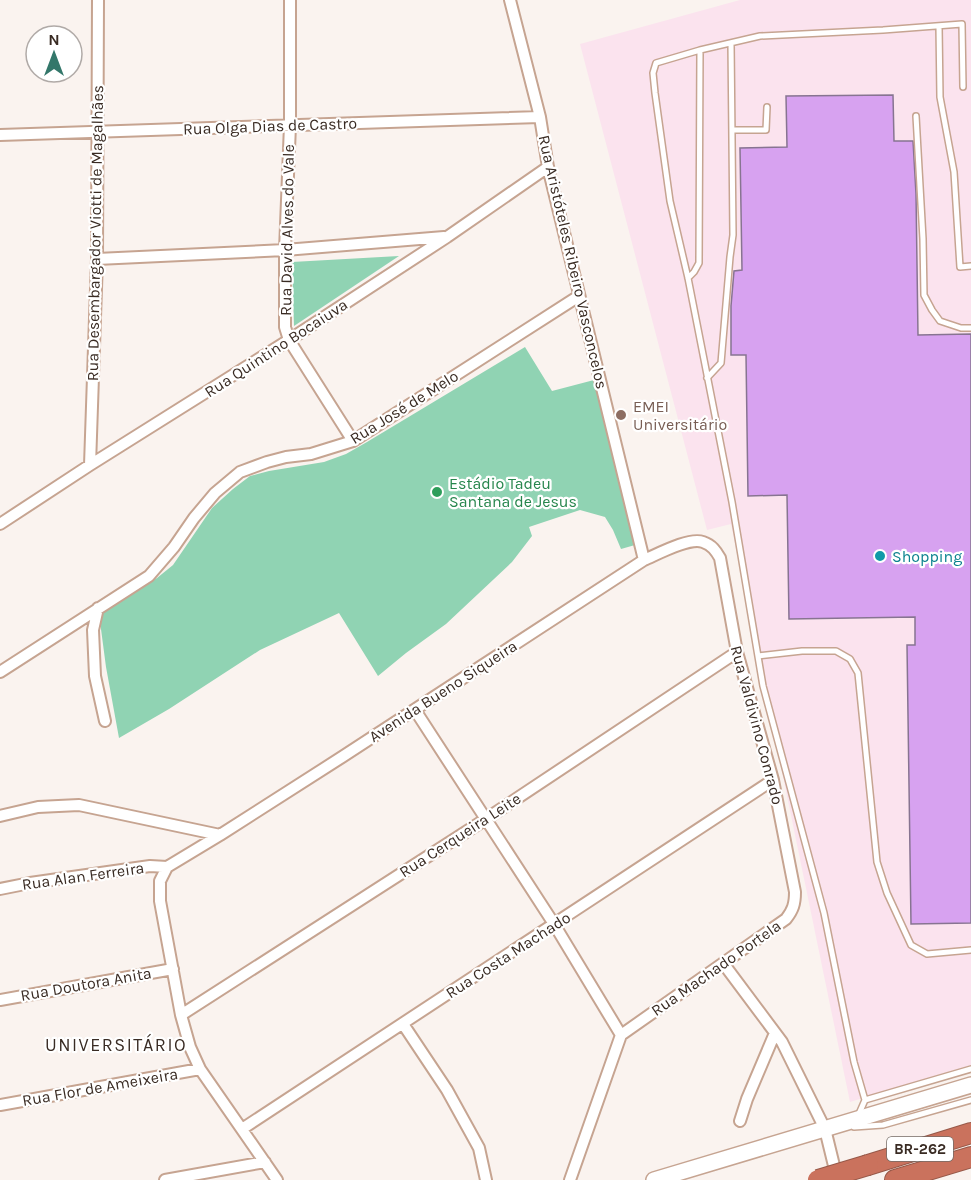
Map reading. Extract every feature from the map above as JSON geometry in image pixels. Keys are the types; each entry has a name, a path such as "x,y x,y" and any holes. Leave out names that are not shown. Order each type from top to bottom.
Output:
{"highway":[{"name":"BR-262","path":"818,1180 971,1133"},
{"name":"BR-262","path":"895,1180 971,1157"}],"main road":[{"path":"654,1180 971,1086"}],"street":[{"name":"Rua Desembargador Viotti de Magalhães","path":"90,465 97,259 98,0"},
{"name":"Rua David Alves do Vale","path":"290,0 290,125 285,250 285,327 289,340 353,441"},
{"name":"Rua Aristóteles Ribeiro Vasconcelos","path":"510,0 540,117 548,167 644,560"},
{"name":"Rua Olga Dias de Castro","path":"0,135 540,117"},
{"name":"Rua Quintino Bocaiuva","path":"0,524 289,340 447,237 548,167"},
{"path":"97,259 285,250 447,237"},
{"name":"Rua José de Melo","path":"0,672 149,576 215,493 240,472 267,462 311,454 353,441 579,296"},
{"name":"Avenida Bueno Siqueira","path":"167,867 415,710 644,560 688,542 702,541 713,548 720,558"},
{"name":"Rua Valdivino Conrado","path":"720,558 737,652 773,780 795,892"},
{"path":"98,608 93,630 95,676 105,721"},
{"name":"Rua Cerqueira Leite","path":"181,1015 486,819 737,652"},
{"path":"415,710 554,924 621,1035 570,1180"},
{"name":"Rua Costa Machado","path":"242,1129 773,780"},
{"path":"0,816 38,807 79,805 220,835"},
{"name":"Rua Alan Ferreira","path":"0,889 150,866 167,867"},
{"path":"167,867 160,881 160,901 181,1015 190,1047 201,1069 277,1180"},
{"name":"Rua Machado Portela","path":"621,1035 786,919 795,902 795,892"},
{"path":"723,963 782,1042 825,1129 838,1180"},
{"name":"Rua Doutora Anita","path":"0,1000 173,969"},
{"path":"403,1024 447,1090 473,1138 478,1148 486,1180"},
{"path":"740,1121 775,1033"},
{"name":"Rua Flor de Ameixeira","path":"0,1105 201,1069"},
{"path":"165,1180 265,1162"}],"lane":[{"path":"856,1120 865,1100 854,1062 824,913 763,686 732,502 688,278 670,201 653,73 656,63 760,36 962,24 963,87"},
{"path":"939,26 940,97 954,172 960,267 971,266"},
{"path":"707,378 721,363 733,235 731,43"},
{"path":"688,278 699,263 700,50"},
{"path":"733,130 766,130 767,107"},
{"path":"916,116 924,295 940,321 961,328 971,328"},
{"path":"758,656 802,651 836,651 850,659 858,673 877,862 887,894 911,945 927,954 971,950"},
{"path":"865,1100 971,1069"},
{"path":"825,1129 883,1125 971,1100"}],"shaded area":[{"path":"740,0 971,0 971,1065 850,1102 731,524 707,530 580,44"}],"green space":[{"path":"399,256 294,326 292,262"},
{"path":"525,347 552,391 594,380 635,545 621,549 605,517 580,510 529,527 532,536 512,562 446,624 378,676 339,613 260,650 169,709 119,738 99,614 157,578 173,565 212,508 250,476 324,462 346,454"}],"building":[{"name":"Shopping","path":"893,95 894,141 913,141 918,335 971,334 971,923 911,924 907,645 915,645 915,617 789,619 787,495 748,496 746,355 731,355 734,271 742,270 740,148 787,147 786,96"}],"place":[{"name":"EMEI Universitário","path":"621,415"},
{"name":"Estádio Tadeu Santana de Jesus","path":"437,492"},
{"name":"Shopping","path":"880,556"}],"district":[{"name":"UNIVERSITÁRIO","path":"116,1045"}]}
